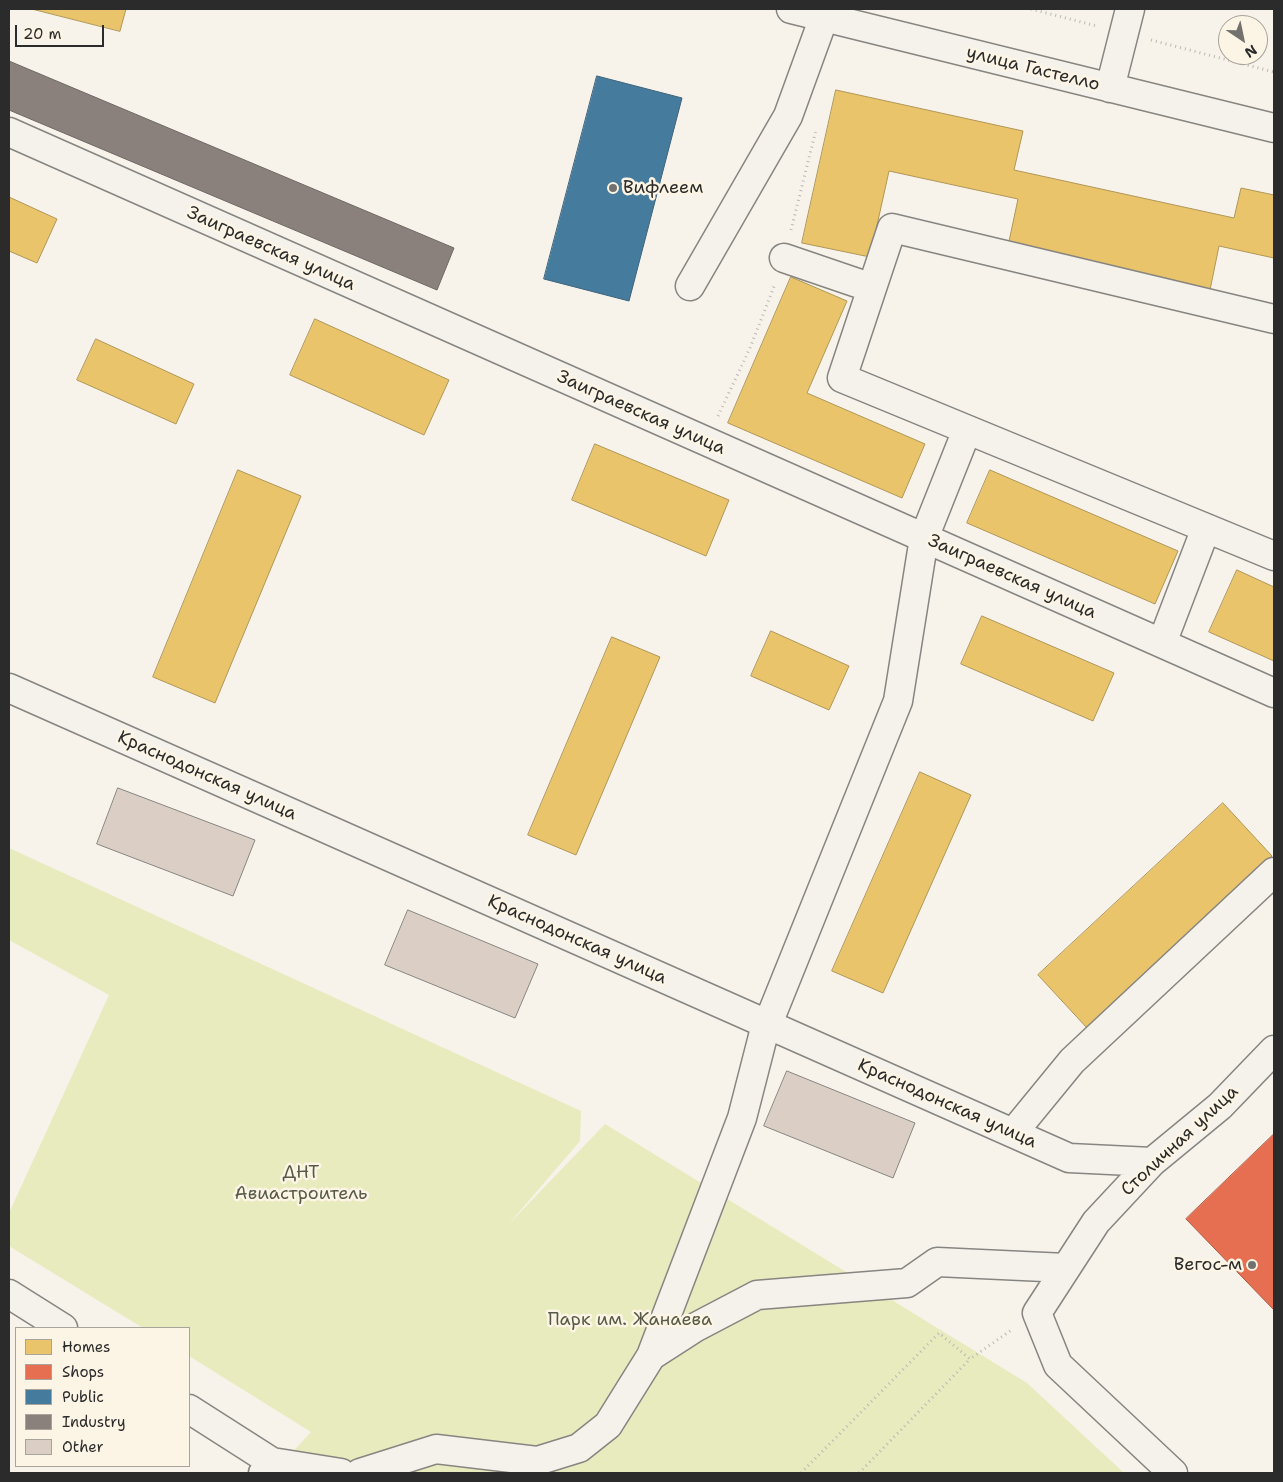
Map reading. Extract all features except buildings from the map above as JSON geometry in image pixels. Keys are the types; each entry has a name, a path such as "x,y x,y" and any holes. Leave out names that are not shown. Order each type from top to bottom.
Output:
{"street":[{"path":"1110,88 1130,9"},
{"path":"690,286 788,116 810,12"},
{"name":"улица Гастелло","path":"810,12 1274,128"},
{"name":"Заиграевская улица","path":"9,132 1274,693"},
{"path":"1274,319 892,228 842,378 1274,556"},
{"path":"784,258 872,288"},
{"path":"360,1473 436,1449 537,1461 579,1448 608,1425 651,1356 742,1118 762,1036 898,701 924,538 967,430"},
{"path":"1162,643 1206,528"},
{"name":"Краснодонская улица","path":"9,688 1068,1158 1152,1162"},
{"path":"1013,1133 1072,1061 1274,872"},
{"name":"Столичная улица","path":"1037,1313 1096,1222 1152,1162 1220,1106 1274,1050"},
{"path":"651,1356 696,1327 757,1295 907,1283 937,1262 1066,1268"},
{"path":"9,1294 61,1327"},
{"path":"1037,1313 1058,1365 1173,1473"},
{"path":"190,1410 267,1468 341,1473"}],"path":[{"path":"706,442 750,348 784,258 816,127"},
{"path":"859,1473 970,1359 1037,1313"},
{"path":"801,1473 939,1333 970,1359"}],"green space":[{"path":"9,848 581,1111 580,1141 507,1226 605,1124 1027,1383 1124,1473 273,1473 311,1432 190,1357 190,1327 141,1327 9,1246 9,1213 109,995 9,940"}],"place":[{"name":"Вифлеем","path":"613,188"},
{"name":"Вегос-м","path":"1252,1265"}],"park label":[{"name":"ДНТ Авиастроитель","path":"301,1183"},
{"name":"Парк им. Жанаева","path":"630,1320"}]}
